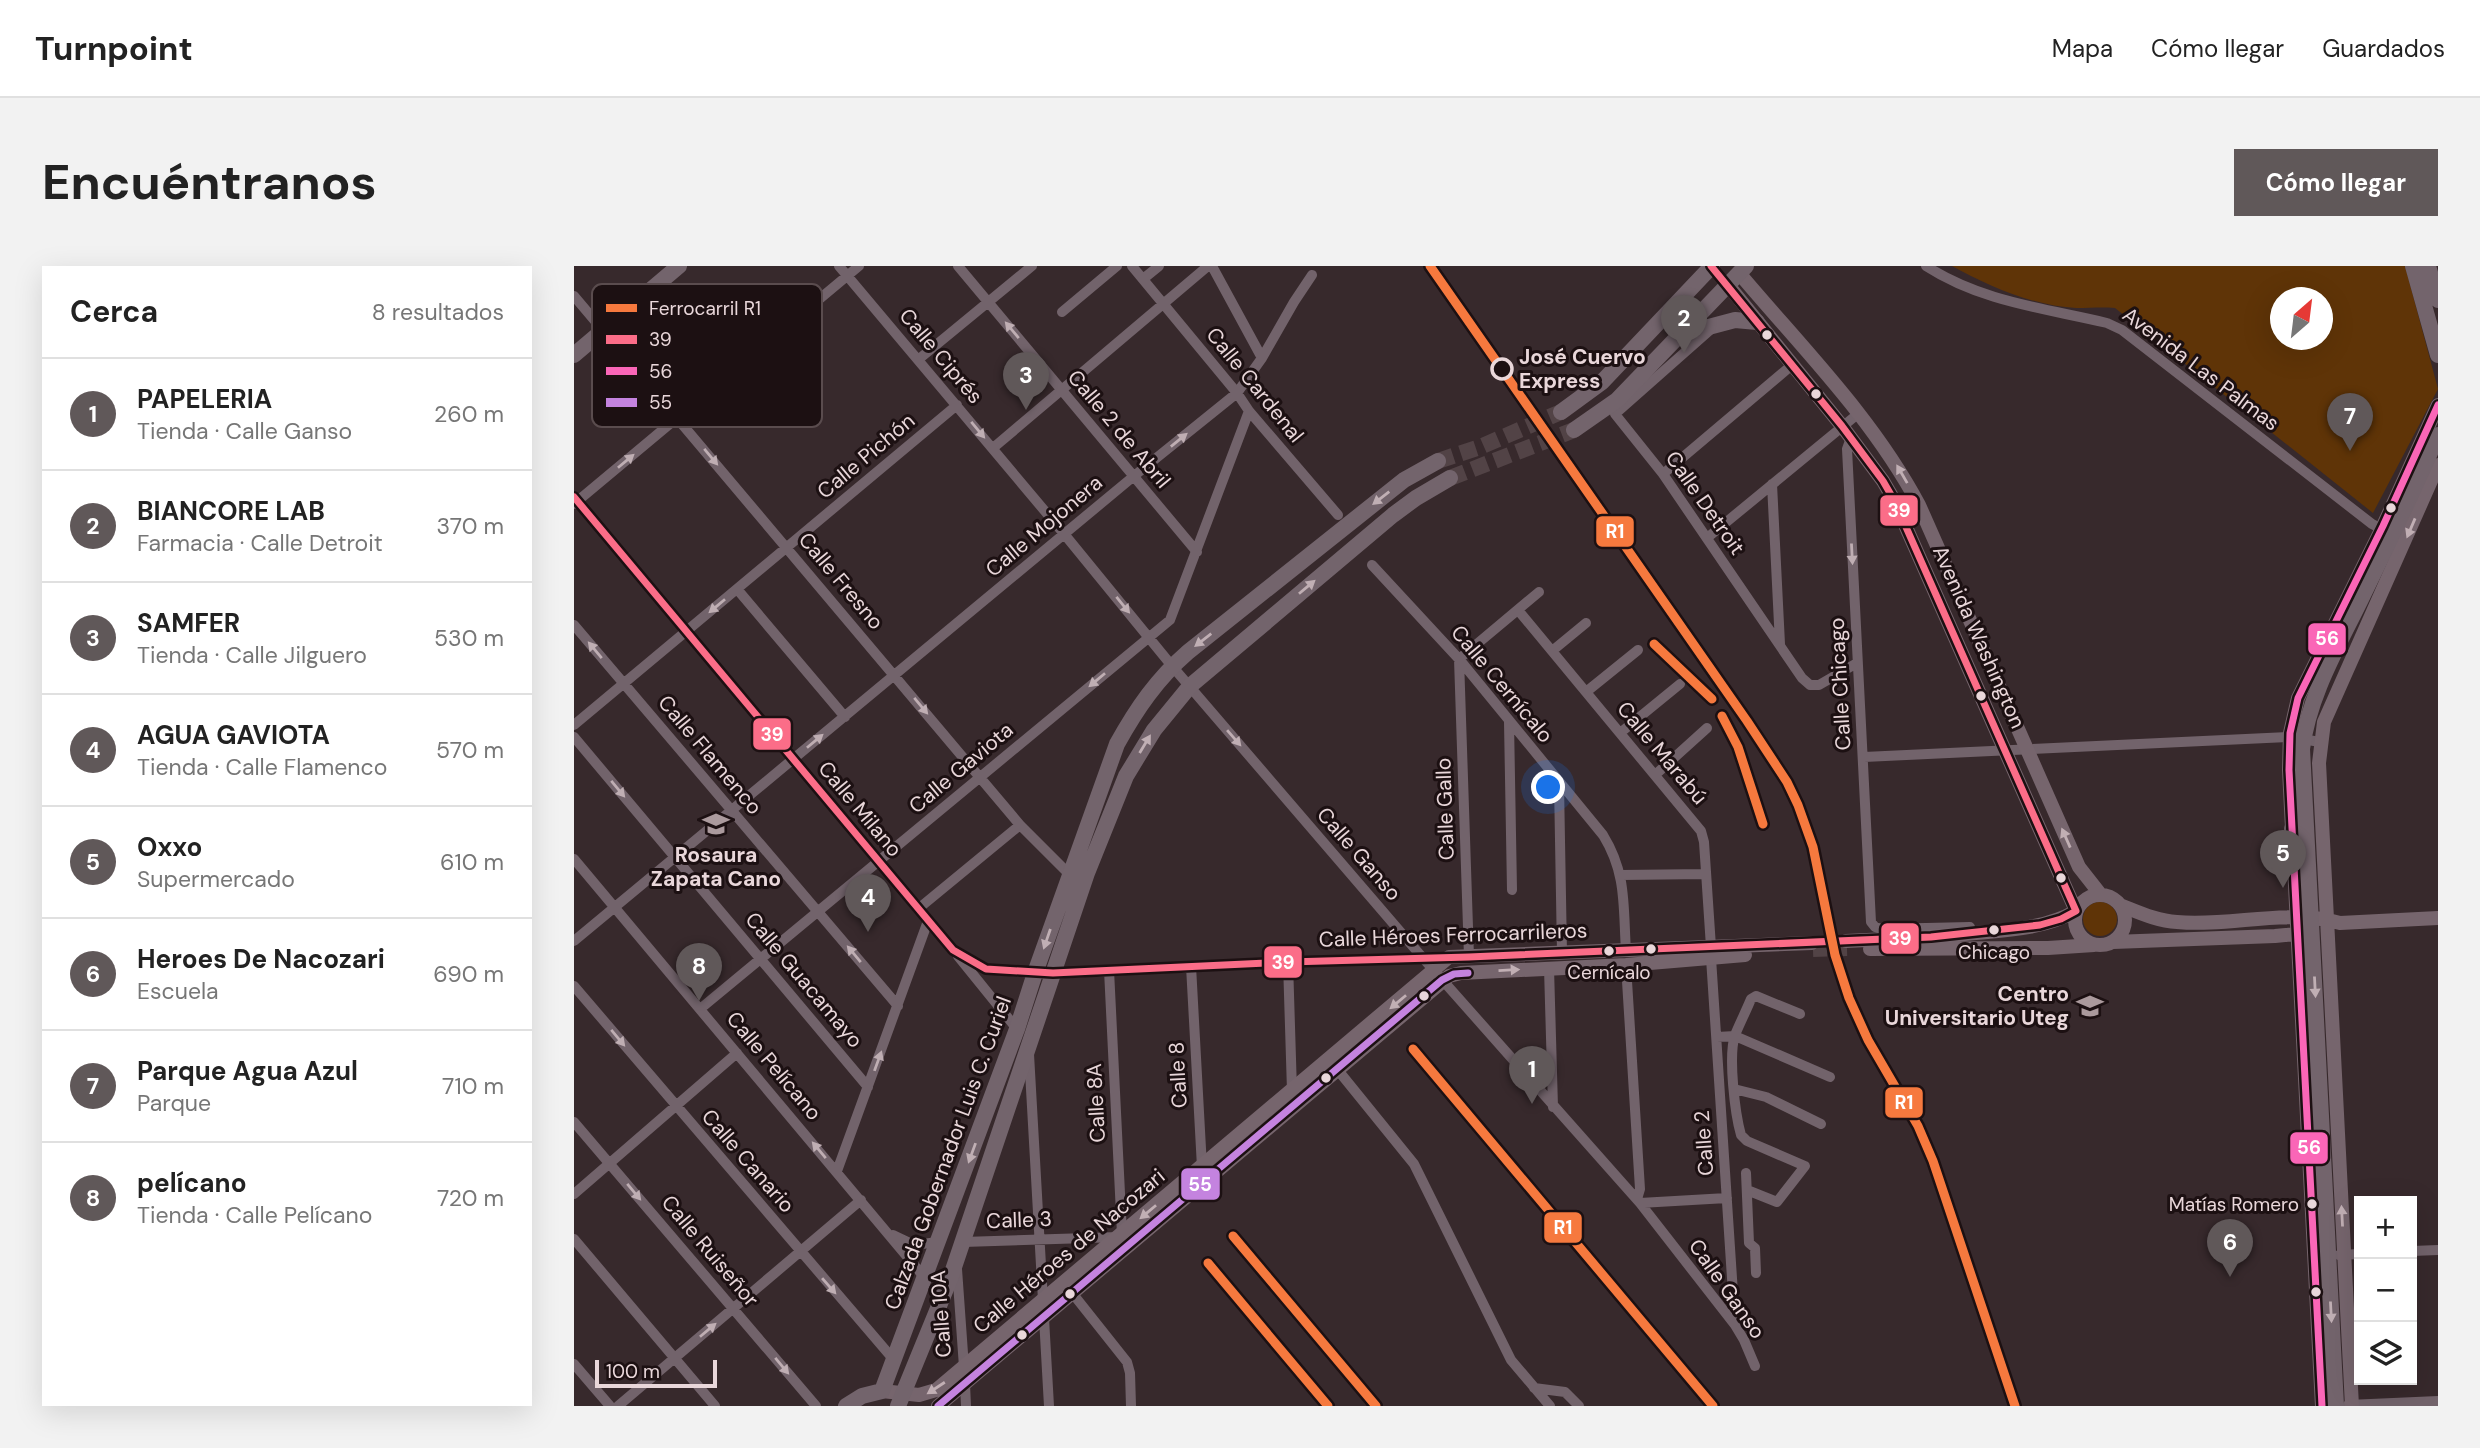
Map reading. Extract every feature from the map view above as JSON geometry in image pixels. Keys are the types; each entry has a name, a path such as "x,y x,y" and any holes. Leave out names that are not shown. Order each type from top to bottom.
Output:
{"main road":[{"path":"658,284 679,266"},
{"path":"1561,412 1602,382 1712,266"},
{"name":"Avenida Washington","path":"1712,266 1736,273 1859,413 1894,460 1919,505 2079,867 2101,895"},
{"path":"2413,266 2438,355"},
{"path":"2428,266 2438,300"},
{"path":"1574,430 1617,400 1684,333 1736,273"},
{"name":"Avenida Washington","path":"1736,273 1757,322 1847,432 1894,500 2076,911"},
{"path":"1684,333 1735,320 1757,322"},
{"path":"574,355 592,340"},
{"path":"2324,660 2382,575 2387,532 2438,405"},
{"path":"2322,1406 2336,1255 2330,1122 2321,954 2292,829 2288,770 2311,687 2438,435"},
{"name":"Calzada Gobernador Luis C. Curiel","path":"882,1391 1017,1029 1069,874 1117,744 1147,693 1172,666 1404,480 1438,461"},
{"path":"2344,1406 2316,925 2320,742 2324,722 2347,670 2382,575 2438,465"},
{"name":"Calzada Gobernador Luis C. Curiel","path":"900,1400 957,1258 1087,873 1126,776 1154,730 1190,686 1393,515 1450,478"},
{"path":"2324,660 2347,670"},
{"path":"2311,687 2335,697"},
{"path":"2297,737 2304,797 2316,860"},
{"path":"2302,775 2319,774"},
{"path":"2304,797 2320,793"},
{"path":"2292,829 2304,797"},
{"path":"2316,925 2275,917 2175,922 2120,905 2101,895 2086,899 2076,911 2061,919 2040,925 1847,945 2051,948 2101,946 2113,942 2275,936 2316,925 2438,918"},
{"path":"2113,942 2120,936 2125,921 2120,905"},
{"path":"2076,911 2077,932 2094,945"},
{"path":"2051,948 2053,934 2061,919"},
{"name":"Calle Héroes Ferrocarrileros","path":"1438,975 1549,968 1626,958 1813,946"},
{"name":"Calle Héroes Ferrocarrileros","path":"1449,957 1562,953 1626,958"},
{"name":"Calle Héroes de Nacozari","path":"939,1406 1337,1069 1438,975 1449,957"},
{"name":"Calle Héroes de Nacozari","path":"882,1391 900,1400 930,1393 1202,1166 1438,975"},
{"path":"846,1406 862,1395 882,1391"}],"street":[{"name":"Calle Ciprés","path":"839,266 1172,666"},
{"path":"822,296 859,266"},
{"name":"Calle 2 de Abril","path":"958,266 1197,552"},
{"path":"919,359 1032,266"},
{"path":"1062,312 1117,266"},
{"name":"Calle Cardenal","path":"1132,266 1249,411 1338,515"},
{"path":"1143,279 1159,266"},
{"path":"993,448 1210,266 1262,358"},
{"name":"Avenida Las Palmas","path":"1926,266 1996,299 2107,323 2122,330 2387,532"},
{"name":"Calle Mojonera","path":"574,942 894,674 1237,393 1262,358 1312,275"},
{"name":"Calle Fresno","path":"574,296 592,318"},
{"name":"Calle Detroit","path":"1719,323 1686,349 1615,414 1663,474 1802,678 1810,685 1819,685 1857,663"},
{"path":"1663,474 1792,365"},
{"name":"Calle Pichón","path":"574,725 957,405"},
{"name":"Calle Gaviota","path":"700,1009 1170,620 1249,411"},
{"path":"1707,538 1772,484 1847,432 1859,413"},
{"path":"575,501 667,427"},
{"name":"Calle Fresno","path":"686,427 1020,825 1069,874"},
{"name":"Calle Chicago","path":"1847,432 1871,922 1882,929 1973,927 1994,931"},
{"path":"1772,484 1780,646"},
{"name":"Calle Milano","path":"575,501 953,950 986,969 1053,974"},
{"name":"Calle Cernícalo","path":"1372,565 1459,659 1603,835 1617,860 1621,875 1640,1189 1638,1201"},
{"path":"737,589 845,717"},
{"path":"1459,659 1539,592"},
{"name":"Calle Marabú","path":"1518,610 1701,831 1711,953"},
{"path":"1552,651 1586,623"},
{"name":"Calle Flamenco","path":"574,625 898,1006"},
{"path":"1586,692 1638,650"},
{"name":"Calle Gallo","path":"1459,659 1469,957"},
{"name":"Calle Ganso","path":"1172,666 1422,957 1638,1201 1735,1325 1755,1366"},
{"path":"1620,733 1680,684"},
{"path":"1509,722 1512,890"},
{"path":"1655,775 1707,728"},
{"name":"Calle Guacamayo","path":"574,737 869,1087"},
{"path":"1864,757 2297,737 2320,742"},
{"path":"1559,784 1562,953"},
{"path":"918,909 1020,825"},
{"name":"Calle Pelícano","path":"574,859 925,1278"},
{"path":"1069,874 1087,873"},
{"path":"1621,875 1706,874"},
{"path":"837,1171 928,920"},
{"path":"953,950 1017,1029"},
{"name":"Calle 2","path":"1711,953 1735,1325"},
{"name":"Calle Héroes Ferrocarrileros","path":"1053,974 1449,957"},
{"path":"1288,962 1292,1092"},
{"name":"Calle 8","path":"1191,966 1204,1181"},
{"path":"1549,968 1553,1107"},
{"name":"Calle 8A","path":"1109,970 1121,1236"},
{"name":"Calle Canario","path":"574,986 894,1360"},
{"path":"1747,1190 1777,1202 1805,1166 1743,1137 1734,1089 1732,1050 1735,1036 1751,999 1756,996 1800,1014"},
{"path":"1717,1037 1735,1036 1830,1077"},
{"path":"1028,1045 1049,1406"},
{"path":"574,1194 737,1053"},
{"path":"1337,1069 1414,1164 1511,1360 1550,1406"},
{"path":"1734,1089 1766,1097 1821,1124"},
{"name":"Calle Ruiseñor","path":"574,1122 816,1406"},
{"path":"1746,1173 1749,1243 1755,1249 1756,1273"},
{"path":"1638,1201 1727,1198"},
{"path":"618,1406 861,1200"},
{"path":"890,1234 914,1245 939,1242"},
{"name":"Calle 3","path":"962,1242 1121,1236"},
{"path":"574,1239 715,1406"},
{"path":"2417,1251 2438,1250"},
{"name":"Calle 10A","path":"957,1258 964,1367"},
{"path":"1073,1294 1129,1366 1131,1406"},
{"path":"574,1364 610,1406"},
{"name":"Calle 10A","path":"965,1384 966,1406"},
{"path":"1534,1388 1565,1392 1579,1406"},
{"path":"2344,1406 2438,1401"}],"shaded area":[{"path":"1952,266 2405,266 2438,389 2373,513 2115,308 2060,306 1996,288"},
{"path":"2100,902 2112,907 2117,919 2112,931 2100,936 2088,931 2083,919 2088,907"}],"tunnel":[{"path":"1438,461 1480,447 1561,412"},
{"path":"1450,478 1574,430"},
{"path":"1813,950 1847,949"}],"rail line":[{"name":"R1","path":"1430,266 1787,782 1813,847 1835,955 1849,998 1868,1040 1918,1126 1933,1161 2015,1406"},
{"name":"R1","path":"1654,644 1712,699"},
{"name":"R1","path":"1722,716 1738,747 1763,824"},
{"name":"R1","path":"1413,1049 1713,1406"},
{"name":"R1","path":"1233,1236 1376,1406"},
{"name":"R1","path":"1208,1263 1328,1406"}],"transit line":[{"name":"39","path":"574,497 953,950 986,969 1053,973 1931,937 2040,925 2076,911 1894,500 1842,426 1711,266"},
{"name":"56","path":"2322,1406 2289,770 2290,733 2298,698 2383,526 2438,405"},
{"name":"55","path":"938,1406 1442,980 1454,974 1468,973"}],"place":[{"name":"BIANCORE LAB","path":"1684,353"},
{"name":"José Cuervo Express","path":"1502,369"},
{"name":"SAMFER","path":"1026,410"},
{"name":"Parque Agua Azul","path":"2350,451"},
{"name":"Rosaura Zapata Cano","path":"716,824"},
{"name":"Oxxo","path":"2283,888"},
{"name":"Chicago","path":"1994,930"},
{"name":"AGUA GAVIOTA","path":"868,932"},
{"name":"Cernícalo","path":"1609,951"},
{"name":"pelícano","path":"699,1001"},
{"name":"Centro Universitario Uteg","path":"2090,1006"},
{"name":"PAPELERIA","path":"1532,1104"},
{"name":"Matías Romero","path":"2312,1204"},
{"name":"Heroes De Nacozari","path":"2230,1277"}]}
